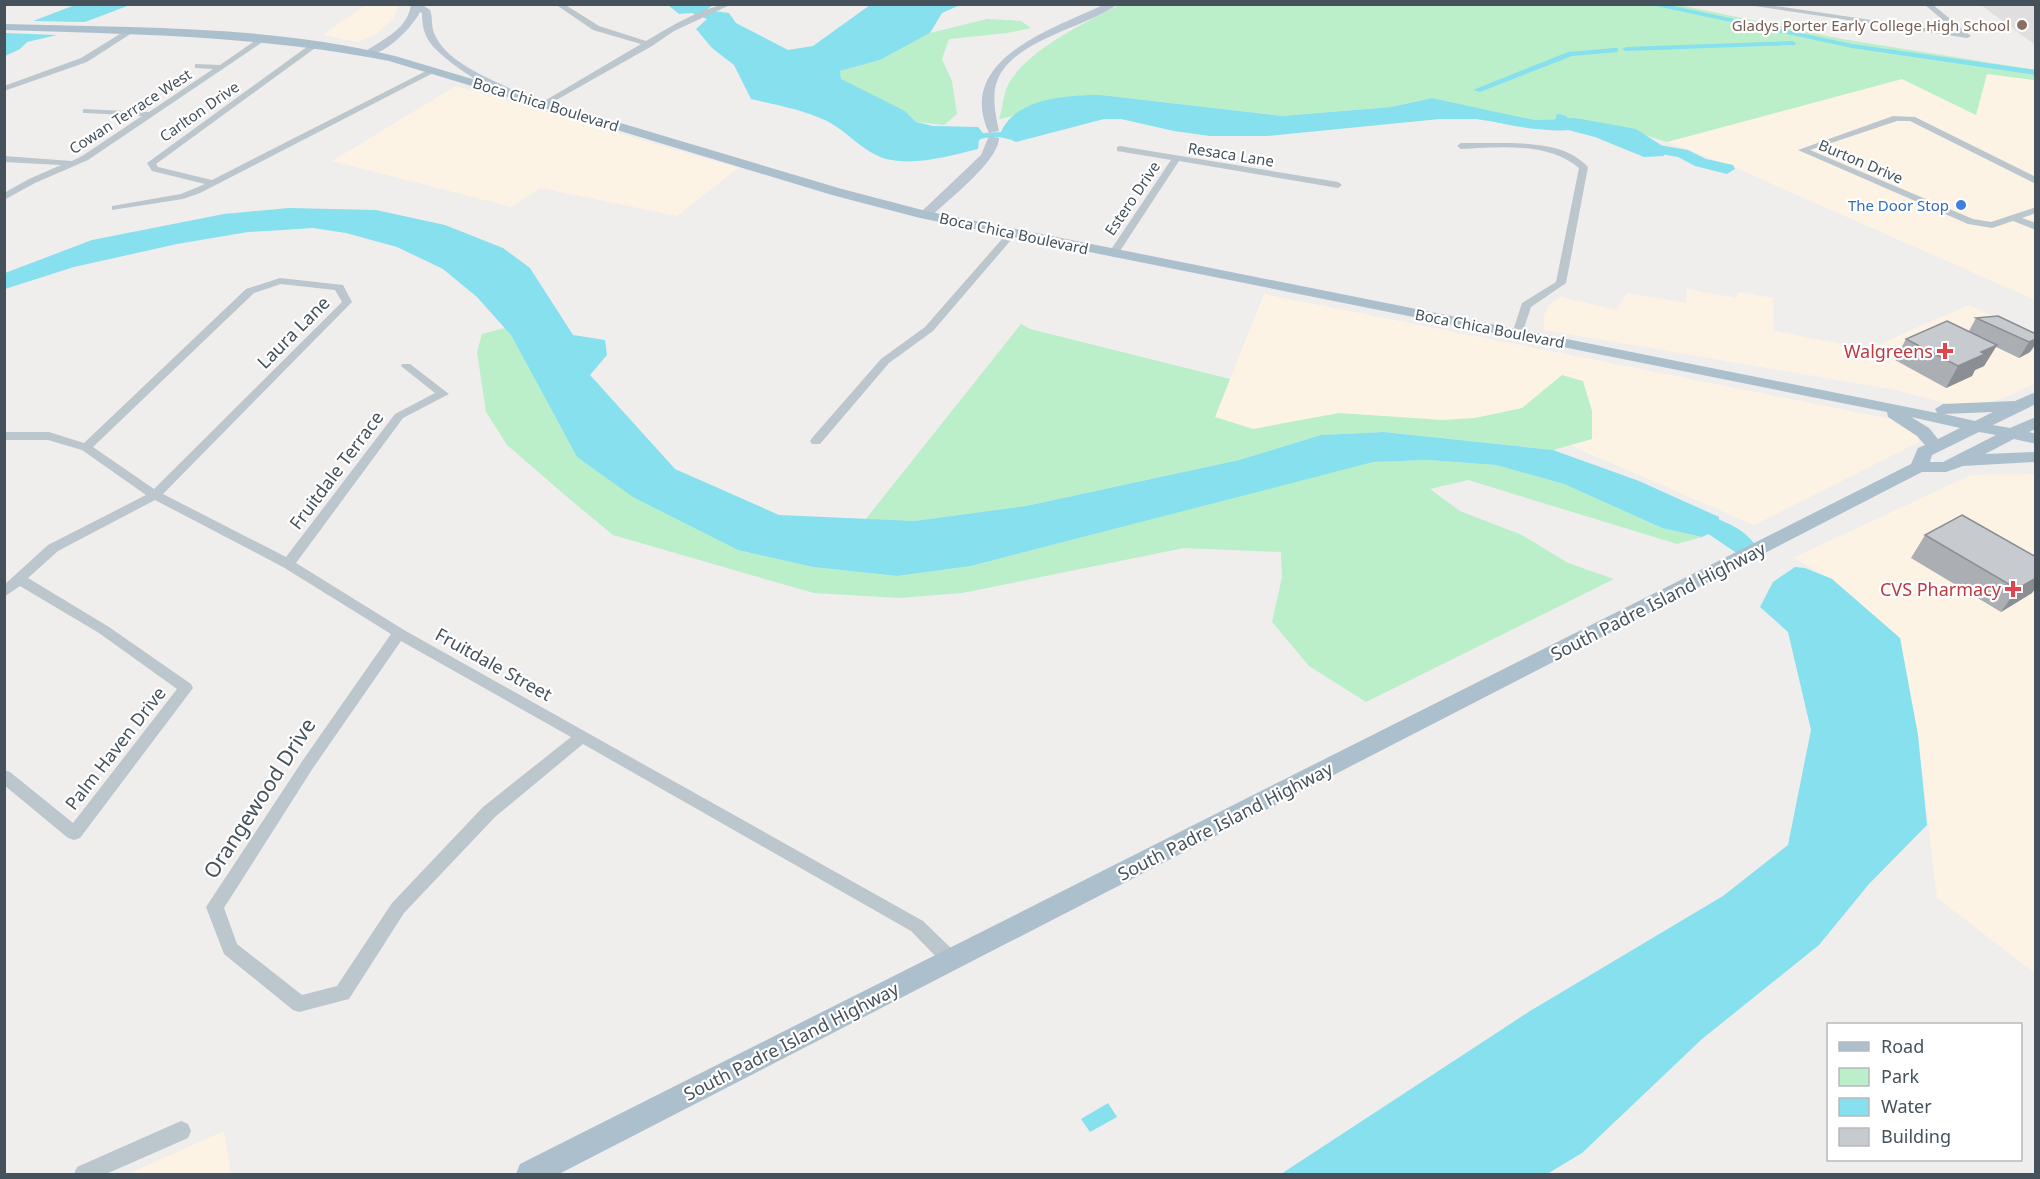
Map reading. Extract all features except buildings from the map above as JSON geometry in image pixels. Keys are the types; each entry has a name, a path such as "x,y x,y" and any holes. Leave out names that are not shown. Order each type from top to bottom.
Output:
{"main road":[{"name":"Boca Chica Boulevard","path":"4,27 266,37 318,43 370,53 925,215 1979,426 2030,433"},
{"path":"1884,406 1968,410 2029,400"},
{"name":"South Padre Island Highway","path":"1918,467 1924,452 2029,400"},
{"path":"1884,406 1923,432 1936,447"},
{"name":"South Padre Island Highway","path":"530,1174 1918,467 1946,467 2030,433"},
{"path":"1946,467 1995,458 2036,457"}],"street":[{"path":"558,4 596,28 649,44"},
{"path":"925,215 986,157 993,145 988,97 994,75 1005,63 1029,46 1114,4"},
{"path":"1744,4 1967,36 1927,4"},
{"path":"370,53 401,31 416,16 416,6 427,12 430,33 441,50 458,63 513,94"},
{"path":"544,105 671,29 726,6"},
{"path":"4,89 84,60 130,31"},
{"path":"401,31 430,33"},
{"name":"Cowan Terrace West","path":"4,197 32,181 76,163 266,37"},
{"name":"Carlton Drive","path":"213,183 155,169 151,163 318,43"},
{"path":"198,66 222,67"},
{"path":"115,208 183,196 433,71"},
{"path":"86,111 150,114"},
{"name":"Burton Drive","path":"2036,181 1912,119 1896,118 1802,150 1971,222 1992,225 2036,210"},
{"path":"1461,146 1512,146 1556,152 1569,155 1584,167 1561,283 1526,305 1517,334"},
{"name":"Resaca Lane","path":"1120,149 1338,185"},
{"path":"4,159 76,163"},
{"name":"Estero Drive","path":"1113,254 1176,159"},
{"path":"2014,218 2036,226"},
{"path":"816,441 885,361 929,329 1012,233"},
{"name":"Laura Lane","path":"86,447 250,291 280,281 339,287 347,302 155,495"},
{"name":"Fruitdale Terrace","path":"288,564 399,416 443,394 406,366"},
{"name":"Fruitdale Street","path":"4,436 49,435 86,447 155,495 288,564 399,633 917,926 951,960"},
{"path":"4,593 53,548 155,495"},
{"name":"Palm Haven Drive","path":"4,776 74,833 186,688 104,630 19,579"},
{"name":"Orangewood Drive","path":"399,633 308,764 215,907 230,949 300,1004 343,993 398,908 489,812 582,736"},
{"path":"84,1174 181,1131"}],"shaded area":[{"path":"365,5 399,5 393,19 376,34 358,42 323,35"},
{"name":"Gladys Porter Early College High School","path":"1981,5 2035,5 2035,45"},
{"path":"1987,74 2035,80 2035,300 1736,168 1667,142 1902,79 1976,115"},
{"path":"456,86 738,168 677,216 540,188 512,207 332,161"},
{"path":"1687,289 1737,298 1738,292 1773,298 1774,331 1868,349 1969,305 2035,335 2035,383 2004,398 1968,409 1891,389 1544,330 1544,316 1548,306 1561,297 1616,310 1627,293 1686,303"},
{"path":"1264,294 1901,421 1916,431 1919,442 1754,525 1560,441 1323,419 1266,438 1211,427"},
{"path":"2035,474 2035,973 1937,898 1918,735 1900,638 1832,579 1793,558 1971,475"},
{"path":"224,1131 231,1174 128,1174"}],"green space":[{"path":"1121,4 1679,5 1842,39 2036,70 2035,80 1987,74 1976,115 1902,79 1667,142 1638,133 1555,119 1555,123 1535,122 1432,98 1391,107 1282,116 1084,95 1042,102 999,119 1005,91 1018,70 1059,38"},
{"path":"987,19 1021,21 1031,28 949,39 942,59 952,81 957,114 944,125 916,122 905,111 841,80 840,71 880,60 930,33"},
{"path":"1021,324 1030,329 1230,379 1215,417 1253,429 1339,413 1443,420 1475,418 1522,408 1562,375 1583,381 1592,411 1592,439 1553,450 1385,432 1321,435 1239,460 1026,506 914,521 865,520"},
{"path":"505,328 511,335 577,457 633,496 738,550 813,567 897,576 971,566 1371,462 1428,460 1496,465 1564,484 1662,528 1702,537 1677,544 1468,480 1430,489 1460,511 1522,535 1568,563 1614,579 1366,702 1309,666 1272,622 1282,577 1281,552 1184,548 962,593 899,598 814,593 613,535 507,445 486,412 477,352 482,334"}],"water":[{"path":"75,5 130,5 85,22 33,21"},
{"path":"668,5 713,5 706,10 729,13 736,23 788,50 813,46 870,5 960,5 942,13 930,33 880,60 840,71 841,79 905,111 916,122 933,126 978,127 983,133 1001,132 1018,112 1031,105 1059,98 1088,95 1282,116 1391,107 1432,98 1535,122 1534,128 1476,119 1440,119 1267,136 1210,136 1174,131 1121,119 1104,119 1016,142 998,137 983,138 979,140 978,149 921,161 897,161 870,152 835,126 818,117 751,99 734,65 712,48 696,29 707,19 692,13 679,14"},
{"path":"5,33 57,35 27,42 20,49 5,56"},
{"path":"1575,118 1636,129 1664,147 1664,156 1644,157 1595,137 1568,130 1555,123 1555,119"},
{"path":"289,208 376,210 445,225 503,248 530,268 573,335 605,340 607,355 590,375 675,469 779,515 914,521 1026,506 1239,460 1321,435 1384,432 1553,450 1639,481 1719,517 1719,529 1702,537 1662,528 1564,484 1496,465 1428,460 1373,462 971,566 897,576 813,567 738,550 633,497 577,457 511,335 477,297 443,269 397,247 346,233 313,228 248,232 177,244 74,267 5,289 5,273 92,240 224,214"},
{"path":"1795,567 1805,568 1832,579 1900,638 1918,735 1927,825 1869,884 1819,945 1702,1039 1582,1153 1547,1174 1281,1174 1530,1011 1723,896 1788,845 1811,730 1788,632 1760,607 1773,582"},
{"path":"1108,1103 1117,1117 1090,1132 1081,1119"}],"waterway":[{"path":"1651,4 1852,46 2036,73"},
{"path":"1626,49 1792,43"},
{"path":"1477,90 1571,54 1615,50"},
{"path":"1559,117 1563,118"},
{"path":"1501,119 1535,125 1582,124"},
{"path":"1631,139 1649,148 1682,153 1701,163 1727,169"},
{"path":"1688,518 1719,529 1744,546"}],"place":[{"name":"Gladys Porter Early College High School","path":"2022,25"},
{"name":"The Door Stop","path":"1961,205"},
{"name":"Walgreens","path":"1945,351"},
{"name":"CVS Pharmacy","path":"2013,589"}]}
